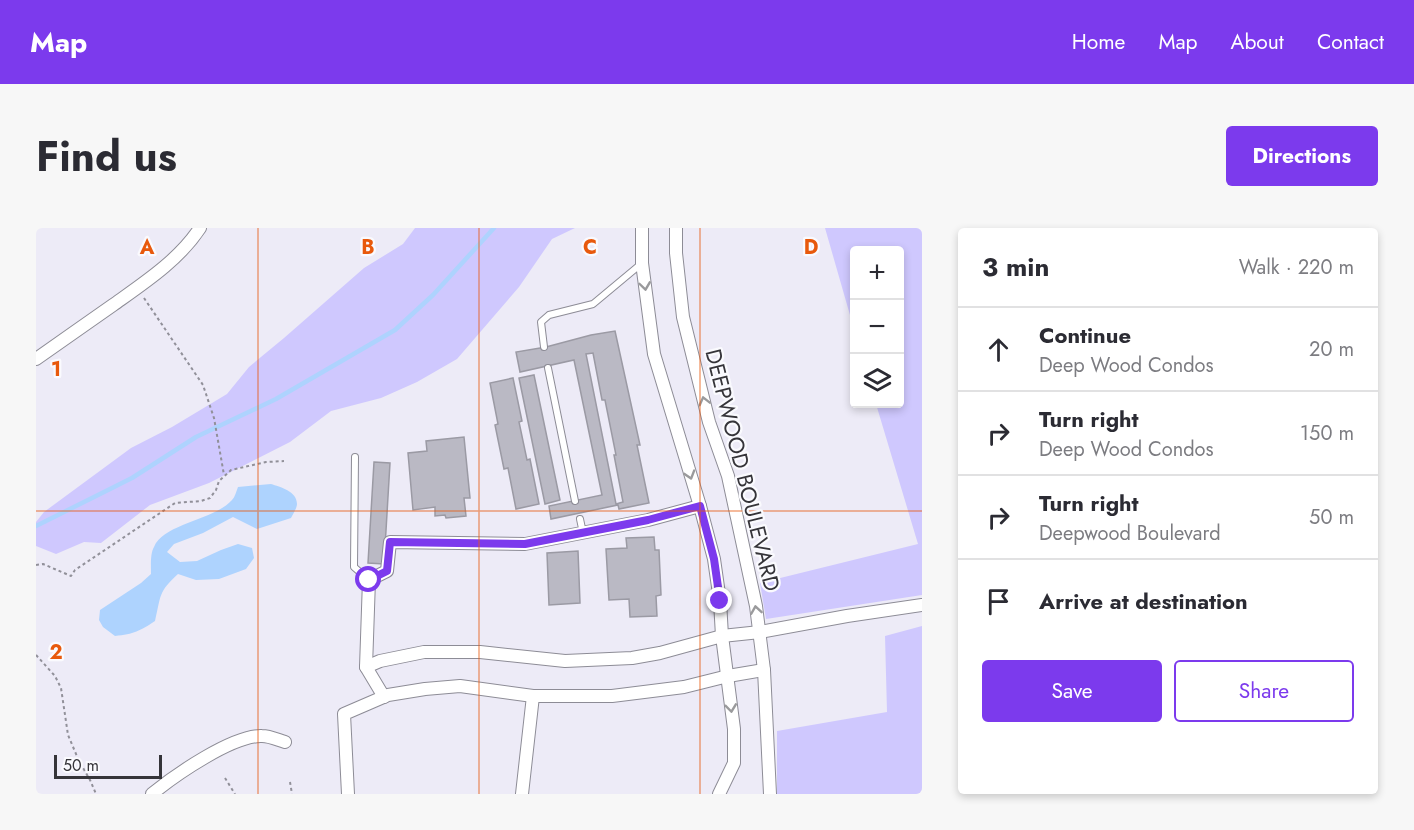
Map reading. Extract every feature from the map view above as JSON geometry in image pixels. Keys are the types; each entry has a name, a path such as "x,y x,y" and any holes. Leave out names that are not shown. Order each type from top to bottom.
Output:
{"street":[{"path":"36,359 137,288 181,252 200,228"},
{"path":"642,228 642,263 654,354 700,506 714,559 720,601 722,636 734,729 734,763 719,794"},
{"name":"DEEPWOOD BOULEVARD","path":"676,228 676,253 683,317 709,422 728,476 756,606 764,670 770,794"},
{"path":"384,697 366,667 369,580 387,571 390,542 525,544 648,520 700,506"},
{"path":"366,667 380,661 424,652 480,652 565,661 632,658 722,636 760,632 922,605"},
{"path":"348,794 344,714 384,697 425,689 460,686 533,696 612,696 684,687 764,670"},
{"path":"522,794 533,696"},
{"path":"152,794 175,777 232,743 263,736 285,742"}],"lane":[{"path":"544,348 541,322 549,315 593,304 642,263"},
{"path":"548,368 575,501"},
{"path":"355,457 354,567 369,580"},
{"path":"580,519 583,534"}],"path":[{"path":"137,288 203,385 214,418 224,476"},
{"path":"36,565 43,564 71,576 75,570 175,503 210,498 219,481 231,470 266,462 284,461"},
{"path":"36,655 55,676 61,688 68,735 96,794"},
{"path":"225,778 235,794"},
{"path":"290,782 292,794"}],"shaded area":[{"path":"415,228 575,228 552,239 519,287 457,359 417,382 381,398 331,411 290,442 209,483 150,505 101,543 84,542 56,554 36,546 36,522 44,512 131,448 227,394 249,367 364,268 403,244"},
{"path":"825,228 922,228 922,595 766,619 760,583 918,544 877,408 904,408 904,246 850,246 850,315"},
{"path":"922,626 922,794 777,794 777,731 887,712 885,636"}],"water":[{"path":"271,484 287,490 294,496 297,506 291,518 257,529 233,517 203,533 174,544 167,552 180,562 197,561 238,544 252,548 254,558 246,569 219,579 196,580 178,574 164,590 155,621 136,632 115,636 103,627 99,620 100,610 151,574 152,553 159,539 178,527 224,507 233,499 238,487"}],"building":[{"path":"615,331 640,445 637,445 649,503 619,509 618,505 551,519 549,506 602,495 574,360 520,372 516,352","holes":["593,353 602,400 605,400 623,502 616,504 586,354"]},
{"path":"534,375 560,500 545,504 519,378"},
{"path":"513,378 522,421 519,422 527,460 530,459 539,504 516,509 508,468 504,469 495,425 498,424 490,383"},
{"path":"464,437 470,498 464,498 466,516 446,518 445,515 435,516 435,507 413,510 408,453 427,451 426,441"},
{"path":"374,462 390,463 384,564 368,563"},
{"path":"654,537 655,550 659,550 661,595 656,596 657,616 630,617 629,599 609,600 606,549 627,548 626,538"},
{"path":"578,551 580,603 549,605 547,553"}],"waterway":[{"path":"36,526 132,478 196,437 276,399 395,330 433,295 494,228"}],"route":[{"path":"369,580 387,571 390,542 525,544 648,520 700,506 714,559 720,601"}]}
